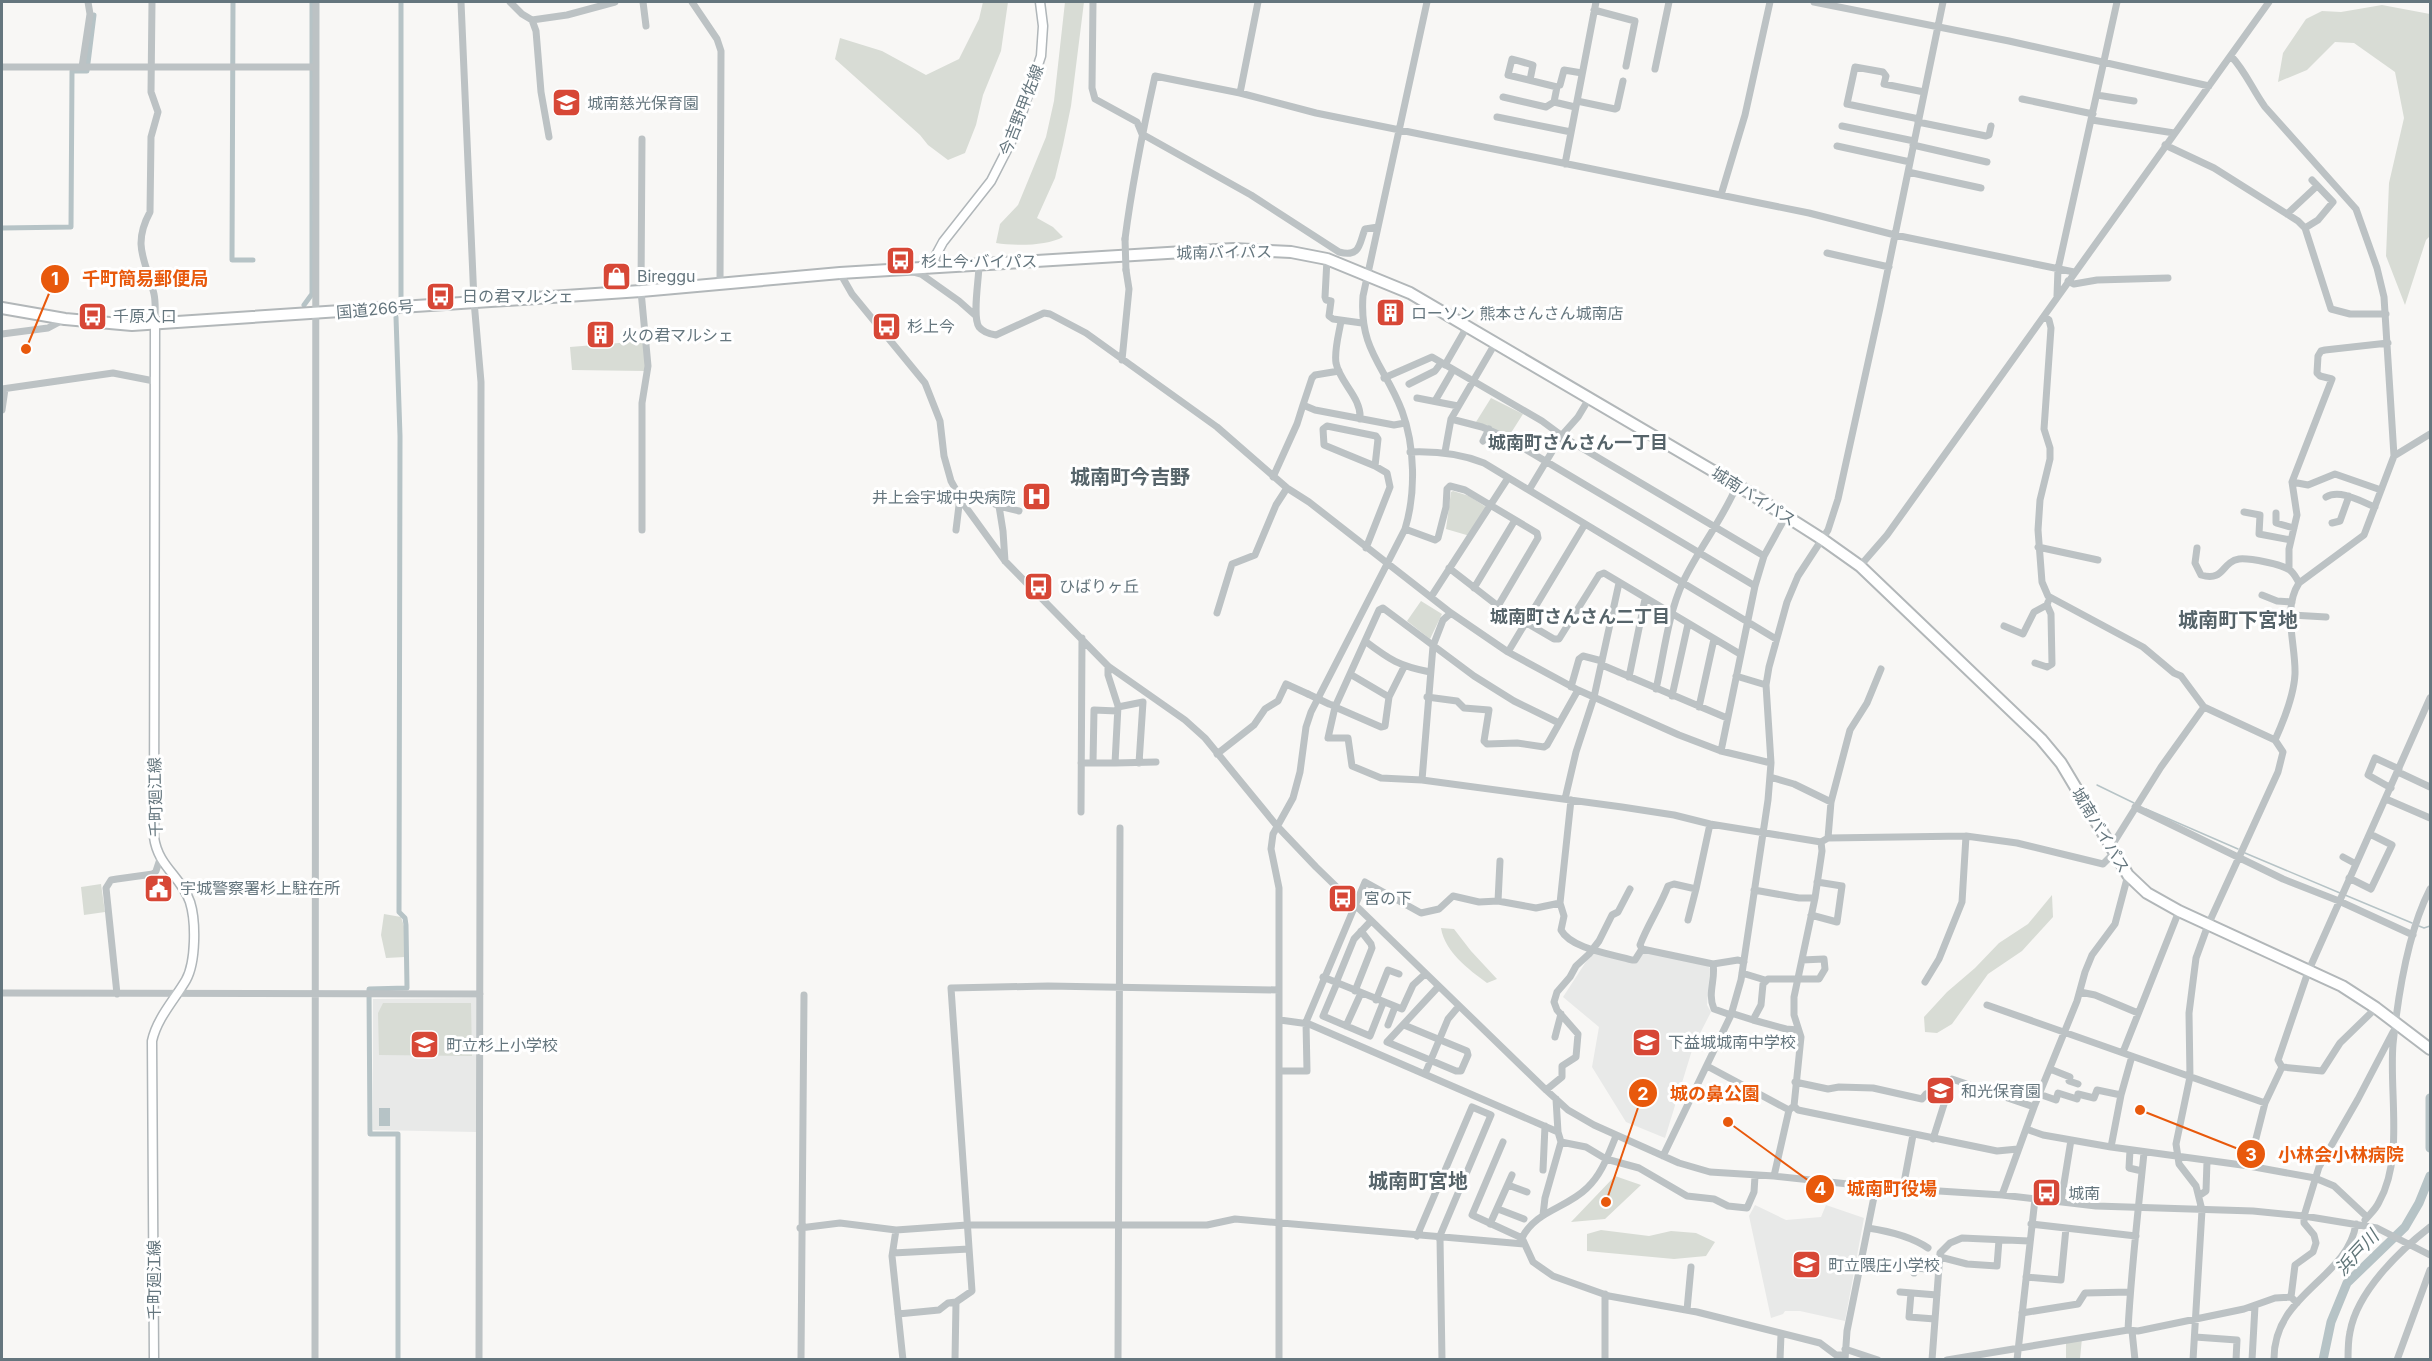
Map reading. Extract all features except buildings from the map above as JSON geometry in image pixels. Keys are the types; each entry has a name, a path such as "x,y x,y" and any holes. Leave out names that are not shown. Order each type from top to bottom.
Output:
{"highway":[{"name":"城南バイパス","path":"928,268 1233,249 1291,252 1327,259 1410,293 1737,485 1822,538 1860,566 2041,739 2061,763 2127,875 2147,893 2208,925 2342,986 2430,1048"},
{"name":"国道266号","path":"2,308 65,319 132,325 641,291 840,273 928,268"}],"main road":[{"name":"今吉野甲佐線","path":"928,268 943,242 991,181 1015,134 1041,56 1043,26 1040,2"},
{"name":"千町廻江線","path":"154,1359 152,1041 156,1028 189,974 193,947 193,920 186,891 160,859 154,837 155,322"}],"street":[{"path":"82,67 90,14 88,2"},
{"path":"152,2 152,99 158,112 151,137 150,212 146,221 141,251 155,296 155,322"},
{"path":"315,1359 316,2"},
{"path":"461,2 474,301 481,382 479,1359"},
{"path":"510,2 532,20 567,15 615,2"},
{"path":"644,2 646,26"},
{"path":"692,2 717,39 721,51 720,285"},
{"path":"1094,2 1092,88 1095,99 1137,122 1142,134 1251,195 1339,252 1348,253 1357,250 1361,246 1365,229 1378,227"},
{"path":"1240,93 1258,2"},
{"path":"1280,1359 1280,888 1271,849 1273,834 1293,798 1306,727 1317,696 1406,529 1413,491 1405,423 1401,410 1371,352 1362,323 1363,296 1427,2"},
{"path":"1655,69 1670,2"},
{"path":"1720,195 1745,115 1770,2"},
{"path":"1814,2 1938,26 2209,86"},
{"path":"1663,1156 1731,1014 1742,973 1770,777 1766,685 1776,639 1797,576 1828,530 1846,471 1943,2"},
{"path":"2057,296 2058,269 2116,2"},
{"path":"1860,566 1887,535 2269,2"},
{"path":"1565,164 1595,6 1635,21 1626,66"},
{"path":"532,20 538,43 539,81 549,137"},
{"path":"2231,56 2245,71 2252,90 2265,107 2356,209 2377,268 2386,314 2388,343 2394,456 2364,535 2299,583 2292,602 2295,683 2275,740"},
{"path":"2,67 316,67"},
{"path":"1924,92 1884,84 1886,76 1883,72 1854,67 1847,104 1986,136 1989,135 1991,126"},
{"path":"1560,85 1564,70 1582,73"},
{"path":"1122,360 1129,288 1125,239 1129,201 1155,76 1240,93 1316,113 1809,213 1895,235 2074,272"},
{"path":"1530,80 1557,87 1554,102"},
{"path":"1503,97 1546,107 1554,102 1615,109 1623,81"},
{"path":"2097,95 2134,101"},
{"path":"2022,99 2092,117 2174,133"},
{"path":"1497,117 1571,132"},
{"path":"1842,126 1987,162"},
{"path":"642,139 641,291 648,366 642,403 642,530"},
{"path":"2165,145 2214,168 2287,214 2304,228 2331,309 2350,314 2386,314"},
{"path":"1837,146 1910,162"},
{"path":"1908,172 1981,188"},
{"path":"2287,214 2315,183 2333,202 2318,220 2304,228"},
{"path":"1827,253 1889,267"},
{"path":"1327,259 1325,297 1326,300 1331,301 1329,316 1341,321 1362,323"},
{"path":"979,265 976,316 978,326 990,334 996,335 1039,315 1050,314 1086,333 1216,427 1273,477 1309,502 1451,614 1508,652 1594,698 1721,751 1771,763"},
{"path":"905,269 921,274 976,316"},
{"path":"840,273 852,294 925,384 940,421 944,456 951,481 960,498 1005,561 1108,666 1185,720 1205,738 1277,826 1354,905 1546,1090 1582,1119 1663,1156 1710,1172 2138,1208 2253,1210 2363,1225 2430,1255"},
{"path":"2068,280 2074,284 2097,280 2168,278"},
{"path":"2035,663 2047,667 2052,664 2051,614 2047,605 2048,596 2042,582 2038,547 2040,500 2050,459 2050,448 2044,429 2052,328 2044,315"},
{"path":"2,334 48,328 65,319"},
{"path":"1341,321 1336,362 1356,402 1360,419"},
{"path":"1410,384 1435,371 1443,364 1468,325"},
{"path":"1445,452 1451,418 1496,342"},
{"path":"2289,569 2291,540 2297,515 2292,483 2332,379 2317,373 2318,356 2321,351 2388,343"},
{"path":"1384,378 1428,357 1443,364 1542,421 1764,556"},
{"path":"1435,401 1453,370"},
{"path":"1273,477 1312,378 1315,375 1339,371"},
{"path":"2,410 3,389 113,373 154,381"},
{"path":"1529,490 1562,435 1578,417 1590,397"},
{"path":"1417,398 1458,406"},
{"path":"1303,405 1360,419 1394,425 1405,423"},
{"path":"1451,418 1505,436 1755,586"},
{"path":"1366,548 1390,487 1387,472 1324,445 1323,429 1327,426 1376,436 1374,466"},
{"path":"1483,441 1488,429"},
{"path":"2394,456 2430,434"},
{"path":"1410,452 1445,452 1476,460 1776,639"},
{"path":"2292,483 2307,485 2335,474 2381,490"},
{"path":"1431,597 1509,478"},
{"path":"1656,689 1672,615 1683,582 1729,506 1737,485"},
{"path":"1406,529 1435,540 1438,538 1446,507 1447,489 1450,486 1465,490 1537,533 1538,537 1498,606"},
{"path":"1217,613 1232,564 1255,555 1276,505 1287,488"},
{"path":"2325,497 2332,494 2349,496 2375,507"},
{"path":"2332,522 2340,521 2349,496"},
{"path":"960,498 981,497 999,506 1019,511"},
{"path":"956,530 960,498"},
{"path":"999,506 1005,561"},
{"path":"2244,512 2260,515 2259,534 2291,540"},
{"path":"2276,513 2276,523 2294,528"},
{"path":"1721,751 1755,586 1764,556 1786,516"},
{"path":"1474,588 1515,520"},
{"path":"1508,652 1585,524"},
{"path":"2038,547 2098,560"},
{"path":"2196,548 2197,569 2201,575 2217,576 2232,562 2239,559 2260,561 2289,569 2299,583"},
{"path":"1449,568 1498,606 1554,639 1559,639 1599,575 1604,573 1740,654"},
{"path":"1619,583 1594,698 1576,752 1568,799 1560,903 1564,916 1561,930 1568,940 1582,946 1635,960 1642,949 1640,945 1650,920 1668,886 1674,884 1696,889"},
{"path":"2262,595 2277,602 2292,602"},
{"path":"2048,596 2143,647 2174,673 2181,676 2204,707 2275,740 2283,752 2283,757 2240,859 2208,925 2196,958 2190,1002 2190,1077 2176,1144 2183,1171 2196,1186 2200,1195 2202,1210 2193,1359"},
{"path":"1629,677 1646,598"},
{"path":"2004,626 2023,634 2034,612 2047,605"},
{"path":"1559,723 1494,688 1383,608 1379,610 1350,674 1332,705 1328,738 1348,738 1352,766 1381,778 1422,780 1568,799 1674,815 1710,824 1825,840 1966,836 2017,843 2103,864 2136,805 2204,707"},
{"path":"1422,780 1427,697 1433,646 1443,620 1451,614"},
{"path":"2292,615 2326,617"},
{"path":"1672,696 1688,624"},
{"path":"1080,812 1082,637"},
{"path":"1699,707 1714,639"},
{"path":"1365,641 1392,662 1430,672"},
{"path":"1427,697 1457,700 1464,708 1489,711 1484,741 1487,744 1517,743 1544,747 1559,723 1575,688 1579,659 1583,656 1727,718"},
{"path":"1108,666 1108,675 1118,709 1115,763"},
{"path":"1217,754 1254,724 1265,709 1278,701 1286,684 1381,727 1385,726 1389,697 1404,666"},
{"path":"1774,1176 1795,1082 1801,1037 1794,1005 1831,801 1850,730 1867,703 1881,669"},
{"path":"1350,674 1389,697"},
{"path":"1736,676 1766,685"},
{"path":"2282,1067 2278,1060 2308,972 2430,698"},
{"path":"1093,763 1094,710 1118,709 1143,702 1139,763"},
{"path":"2391,788 2368,775 2375,758 2430,787"},
{"path":"1081,763 1156,762"},
{"path":"1770,777 1794,784 1831,801"},
{"path":"2386,799 2430,818"},
{"path":"2136,805 2240,859 2413,935"},
{"path":"1688,920 1710,824"},
{"path":"1118,1359 1120,828"},
{"path":"2349,878 2371,889 2392,844 2370,834"},
{"path":"1925,982 1940,959 1962,902 1966,836"},
{"path":"2343,857 2356,864"},
{"path":"117,994 106,888 111,880 153,874 160,859"},
{"path":"1498,901 1500,861"},
{"path":"2002,1195 2092,955 2115,924 2127,875"},
{"path":"1280,1071 1307,1071 1306,1022 1365,882 1421,913 1439,909 1453,896 1479,902 1498,901 1536,908 1560,903"},
{"path":"1811,915 1837,922 1842,886 1817,882"},
{"path":"1546,1090 1563,1077 1562,1066 1576,1057 1578,1034 1554,1002 1557,992 1576,966 1593,949 1612,915 1618,912 1630,889"},
{"path":"2274,1359 2275,1338 2280,1323 2294,1300 2346,1250 2379,1202 2386,1186 2393,1157 2392,1074 2396,1005 2419,911 2430,889"},
{"path":"1754,890 1798,898 1815,898"},
{"path":"2123,1052 2179,911"},
{"path":"1371,921 1360,931 1351,946 1323,1016 1370,1036 1388,970 1399,974"},
{"path":"1346,1026 1372,948 1360,931"},
{"path":"1642,949 1713,964 1738,960 1744,962"},
{"path":"1742,973 1765,980 1819,979 1825,969 1824,959 1802,960"},
{"path":"1713,964 1710,987 1711,1004 1714,1009 1786,1029 1798,1030"},
{"path":"1323,978 1402,1009 1413,985 1425,974"},
{"path":"1753,1020 1761,1005 1765,980"},
{"path":"898,1314 939,1310 972,1291 951,988 1121,987 1279,990"},
{"path":"1404,1025 1467,1051 1464,1063 1458,1071 1387,1042 1438,987"},
{"path":"2079,992 2095,995 2138,1013"},
{"path":"2,993 480,994"},
{"path":"801,1359 800,1228 804,994"},
{"path":"1987,1005 2265,1103"},
{"path":"1425,1074 1449,1019 1459,1006"},
{"path":"1388,1025 1395,1007"},
{"path":"2282,1067 2322,1071 2340,1043 2376,1008"},
{"path":"1556,1037 1561,1014"},
{"path":"1280,1020 1306,1022 1558,1132"},
{"path":"2294,1300 2295,1265 2313,1252 2316,1243 2314,1235 2304,1223 2315,1178 2396,1025"},
{"path":"2111,1147 2121,1095 2132,1056"},
{"path":"1707,1066 1798,1110 1997,1151 2018,1149"},
{"path":"2249,1166 2265,1103 2282,1067"},
{"path":"2050,1069 2070,1077 2069,1081 2078,1084"},
{"path":"1933,1139 1952,1078 2034,1107"},
{"path":"1795,1082 1828,1089 1873,1088 1922,1099 1926,1094"},
{"path":"2039,1094 2056,1100 2058,1093 2077,1099 2078,1094 2094,1098 2097,1090 2121,1095"},
{"path":"1543,1215 1545,1198 1561,1142 1558,1132 1556,1099"},
{"path":"1417,1236 1472,1107 1491,1115 1440,1238 1442,1359"},
{"path":"1543,1170 1545,1126"},
{"path":"2026,1129 2043,1136 2315,1178 2334,1186 2367,1217"},
{"path":"1903,1188 1913,1135"},
{"path":"1523,1241 1529,1226 1543,1215 1586,1190 1602,1170 1616,1136"},
{"path":"2061,1202 2071,1140"},
{"path":"1503,1142 1472,1215 1523,1241 1533,1262 1553,1276 1605,1294 1687,1310 1820,1343 1836,1355 1845,1354 1878,1359"},
{"path":"1561,1142 1586,1147 1606,1159 1639,1168 1687,1196 1714,1199 1728,1206 1748,1208 1754,1192 1755,1176"},
{"path":"2130,1150 2129,1168 2142,1171"},
{"path":"1544,1152 1558,1153"},
{"path":"2135,1359 2130,1331 2130,1292 2144,1153"},
{"path":"2200,1195 2206,1191 2207,1161"},
{"path":"1444,1172 1463,1179"},
{"path":"1490,1224 1512,1174"},
{"path":"1508,1185 1527,1192"},
{"path":"1845,1354 1876,1187"},
{"path":"2017,1359 2035,1199"},
{"path":"1498,1209 1524,1219"},
{"path":"800,1228 840,1223 896,1230 967,1225 1207,1225 1235,1219 1440,1238 1523,1241"},
{"path":"2031,1224 2136,1236"},
{"path":"2348,1359 2350,1330 2363,1301 2388,1265 2407,1244 2430,1227"},
{"path":"1868,1228 1920,1242 1928,1248"},
{"path":"2026,1277 2061,1280 2066,1228"},
{"path":"896,1230 893,1252 903,1359"},
{"path":"1932,1359 1941,1253 1950,1243 1962,1238 2029,1241"},
{"path":"1940,1257 1967,1264 1997,1266 1999,1239"},
{"path":"893,1252 969,1249"},
{"path":"1687,1310 1690,1267"},
{"path":"1914,1274 1915,1268 1939,1270"},
{"path":"2397,1359 2430,1270"},
{"path":"1900,1292 1937,1295"},
{"path":"2022,1312 2078,1304 2085,1293 2130,1292"},
{"path":"1911,1293 1910,1317 1935,1319"},
{"path":"1605,1294 1605,1359"},
{"path":"1947,1359 2130,1331 2256,1306 2275,1298 2294,1300"},
{"path":"954,1359 956,1302"},
{"path":"2252,1359 2256,1306"},
{"path":"1780,1359 1781,1334"},
{"path":"2195,1337 2237,1337 2236,1359"}],"shaded area":[{"path":"983,2 1008,2 1001,51 983,95 976,125 965,153 948,160 928,145 920,135 835,59 840,38 882,51 926,75 959,59 979,19"},
{"path":"1065,2 1084,2 1071,106 1055,178 1037,218 1053,227 1063,237 1031,244 996,243 1000,224 1018,205 1046,137 1054,101"},
{"path":"2382,5 2430,14 2430,236 2426,240 2405,305 2386,256 2389,183 2404,118 2395,72 2354,43 2335,42 2307,70 2278,82 2283,53 2306,19 2322,11 2341,12"},
{"path":"643,341 646,371 572,370 570,347"},
{"path":"1491,398 1523,414 1509,436 1476,422"},
{"path":"1453,491 1469,496 1486,507 1470,536 1446,529"},
{"path":"1421,601 1442,614 1430,639 1407,621"},
{"path":"101,884 105,912 84,915 81,887"},
{"path":"2052,895 2053,917 2022,951 1988,974 1952,1024 1937,1033 1925,1032 1924,1017 1947,992 1999,943 2028,924"},
{"path":"384,914 401,917 404,926 405,957 386,958 381,935"},
{"path":"1441,928 1454,929 1497,979 1487,983 1465,966 1447,945"},
{"name":"下益城城南中学校","path":"1593,951 1633,963 1648,951 1707,964 1710,969 1707,1005 1711,1012 1693,1047 1665,1138 1626,1122 1592,1067 1599,1027 1563,997"},
{"name":"町立杉上小学校","path":"476,998 476,1132 373,1130 373,999"},
{"path":"383,1003 471,1003 472,1056 379,1055 378,1013"},
{"path":"379,1108 390,1108 390,1126 379,1126"},
{"path":"1615,1176 1641,1185 1605,1219 1571,1222"},
{"name":"町立隈庄小学校","path":"1755,1205 1786,1220 1821,1217 1826,1205 1864,1218 1845,1321 1800,1311 1785,1311 1771,1318 1749,1216"},
{"path":"1601,1230 1649,1236 1671,1231 1696,1233 1715,1242 1706,1256 1674,1259 1587,1251 1587,1234"},
{"path":"2082,1338 2080,1359 2066,1360 2066,1340"}],"waterway":[{"path":"233,2 232,260 253,260"},
{"path":"304,305 312,294 312,2"},
{"path":"401,2 401,297"},
{"path":"2,228 71,227 72,71 87,71 94,15"},
{"path":"396,317 400,436 399,912 405,918 406,925 407,988 369,989 370,1134 398,1134 398,1360"},
{"path":"2097,785 2134,803"},
{"path":"2146,809 2238,849"},
{"path":"2245,853 2340,893"},
{"path":"2345,895 2412,923"},
{"path":"2419,926 2424,928 2430,926"},
{"name":"浜戸川","path":"2430,1098 2430,1148"},
{"name":"浜戸川","path":"2323,1360 2331,1322 2347,1283 2405,1227 2419,1203 2430,1176"}],"place":[{"name":"城南慈光保育園","path":"566,103"},
{"name":"杉上今·バイパス","path":"900,261"},
{"name":"Bireggu","path":"616,276"},
{"name":"日の君マルシェ","path":"441,296"},
{"name":"ローソン 熊本さんさん城南店","path":"1390,313"},
{"name":"千原入口","path":"92,316"},
{"name":"杉上今","path":"886,326"},
{"name":"火の君マルシェ","path":"601,335"},
{"name":"千町簡易郵便局","path":"26,349"},
{"name":"井上会宇城中央病院","path":"1037,497"},
{"name":"ひばりヶ丘","path":"1038,586"},
{"name":"宇城警察署杉上駐在所","path":"159,888"},
{"name":"宮の下","path":"1343,898"},
{"name":"下益城城南中学校","path":"1647,1042"},
{"name":"町立杉上小学校","path":"425,1045"},
{"name":"和光保育園","path":"1940,1091"},
{"name":"小林会小林病院","path":"2140,1110"},
{"name":"城南町役場","path":"1728,1122"},
{"name":"城南","path":"2047,1193"},
{"name":"城の鼻公園","path":"1606,1202"},
{"name":"町立隈庄小学校","path":"1807,1265"}],"district":[{"name":"城南町さんさん一丁目","path":"1578,443"},
{"name":"城南町今吉野","path":"1130,477"},
{"name":"城南町さんさん二丁目","path":"1580,617"},
{"name":"城南町下宮地","path":"2238,620"},
{"name":"城南町宮地","path":"1418,1181"}]}
